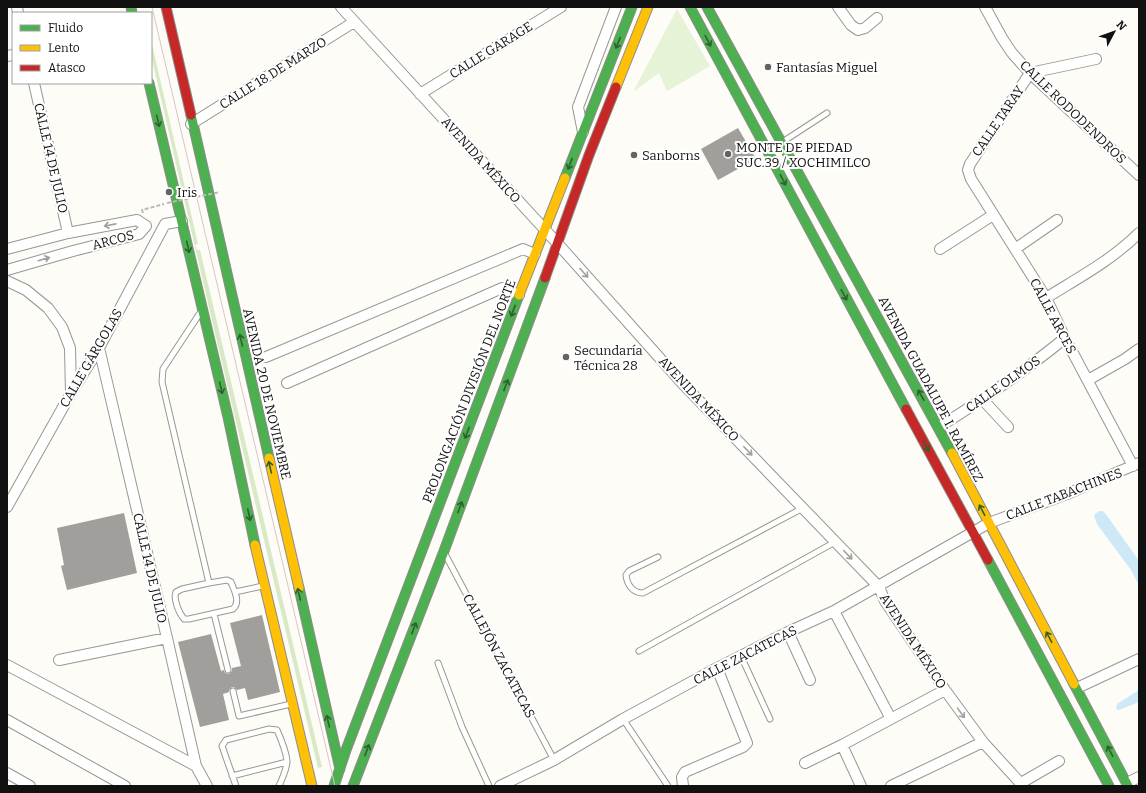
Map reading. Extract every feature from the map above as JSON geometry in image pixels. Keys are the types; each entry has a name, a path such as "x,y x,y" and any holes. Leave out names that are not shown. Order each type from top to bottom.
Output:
{"main road":[{"name":"AVENIDA 20 DE NOVIEMBRE","path":"166,7 343,786"},
{"name":"PROLONGACIÓN DIVISIÓN DEL NORTE","path":"334,786 535,254 632,7"},
{"path":"353,786 444,551 558,244 589,155 648,7"},
{"path":"690,7 1109,786"},
{"name":"AVENIDA GUADALUPE I. RAMÍREZ","path":"707,7 939,427 988,523 1128,785"},
{"path":"149,84 228,417 264,586 312,786"}],"street":[{"name":"AVENIDA MÉXICO","path":"341,7 558,244 682,383 878,587 885,601 945,690 983,742 1022,785"},
{"name":"CALLE GARAGE","path":"420,94 561,7"},
{"path":"589,155 578,107 616,7"},
{"path":"838,7 851,25 858,30 865,28 877,18"},
{"name":"CALLE RODODENDROS","path":"985,7 1012,53 1030,73 1139,175"},
{"name":"CALLE 18 DE MARZO","path":"192,124 354,22"},
{"path":"1030,73 1096,59"},
{"name":"CALLE TARAY","path":"968,170 970,164 1030,73"},
{"name":"CALLE 14 DE JULIO","path":"34,84 68,233"},
{"name":"CALLE ARCES","path":"968,170 971,179 1046,298 1065,338 1136,465"},
{"path":"940,249 993,215"},
{"name":"ARCOS","path":"7,249 68,233 137,220 146,226 139,234 7,270"},
{"path":"1015,249 1057,220"},
{"path":"146,226 182,221"},
{"name":"CALLE GÁRGOLAS","path":"7,507 98,348 165,224"},
{"path":"1046,298 1100,265 1139,233"},
{"path":"266,357 523,249 535,254"},
{"path":"7,281 26,290 48,308 62,327 70,348 71,393"},
{"path":"287,383 502,288 519,296"},
{"name":"CALLE OLMOS","path":"939,427 983,400 1038,360 1065,338"},
{"name":"CALLE 14 DE JULIO","path":"98,348 196,766 207,786"},
{"path":"1088,380 1125,359 1139,349"},
{"path":"983,400 1008,427"},
{"name":"CALLE TABACHINES","path":"988,523 1067,494 1136,465"},
{"name":"CALLE ZACATECAS","path":"500,786 554,760 623,719 717,668 788,632 834,611 988,523"},
{"path":"834,611 890,719"},
{"path":"788,632 810,680"},
{"path":"59,660 167,638"},
{"path":"1077,688 1139,659"},
{"path":"7,665 196,766"},
{"path":"683,786 682,777 685,772 742,747 747,743 717,668"},
{"path":"805,763 945,690"},
{"path":"7,720 112,783 125,786"},
{"path":"891,786 983,742"},
{"path":"842,745 861,786"},
{"path":"1022,785 1059,761"},
{"path":"7,773 30,786"},
{"path":"1128,785 1139,777"}],"lane":[{"path":"781,142 826,113"},
{"path":"202,310 163,369 162,382 209,584"},
{"path":"658,557 630,571 626,575 626,580 632,590 638,593 643,593 803,508"},
{"path":"639,651 835,542"},
{"name":"CALLEJÓN ZACATECAS","path":"444,551 554,760"},
{"path":"227,580 231,582 235,592 237,602 236,607 233,609 189,619 184,619 180,614 174,595 182,589 227,580"},
{"path":"235,592 264,586"},
{"path":"214,614 228,670"},
{"path":"741,656 770,719"},
{"path":"438,663 462,727 489,786"},
{"path":"233,691 240,716 292,703"},
{"path":"623,719 668,786"},
{"path":"236,786 222,746 226,740 269,729 277,730 287,762 279,786"},
{"path":"232,776 287,762"}],"path":[{"path":"142,210 220,192"}],"green space":[{"path":"677,9 710,66 667,91 659,73 633,92"},
{"path":"152,44 198,244 195,245 197,250 200,250 322,767 318,768 210,312 152,59"}],"water":[{"path":"1099,511 1103,511 1108,517 1139,561 1139,585 1131,570 1097,524 1094,515"},
{"path":"1139,690 1139,702 1119,710 1116,709 1117,704"}],"building":[{"name":"MONTE DE PIEDAD SUC.39 / XOCHIMILCO","path":"738,128 756,159 718,180 701,149"},
{"path":"124,513 137,573 67,590 61,566 64,565 57,528"},
{"path":"262,615 280,692 248,700 245,688 237,690 232,687 229,692 223,694 229,720 200,727 178,642 211,634 221,671 224,670 225,673 229,674 232,671 232,668 241,666 230,623"}],"tram line":[{"path":"152,7 335,786"}],"traffic: fast":[{"path":"131,7 132,12"},
{"path":"565,178 632,7"},
{"path":"690,7 906,409"},
{"path":"707,7 952,453"},
{"path":"149,84 228,417 255,545"},
{"path":"191,115 269,458"},
{"path":"353,786 444,551 545,278"},
{"path":"334,786 346,750 519,295"},
{"path":"988,560 1109,786"},
{"path":"299,588 340,769"},
{"path":"1074,684 1128,786"}],"traffic: slow":[{"path":"616,87 648,7"},
{"path":"519,295 565,178"},
{"path":"952,453 1074,684"},
{"path":"269,458 299,588"},
{"path":"255,545 312,786"}],"traffic: jam":[{"path":"166,7 191,115"},
{"path":"545,278 589,155 616,87"},
{"path":"906,409 988,560"}],"place":[{"name":"Fantasías Miguel","path":"768,67"},
{"name":"MONTE DE PIEDAD SUC.39 / XOCHIMILCO","path":"728,154"},
{"name":"Sanborns","path":"634,155"},
{"name":"Iris","path":"169,192"},
{"name":"Secundaría Técnica 28","path":"566,357"}]}
